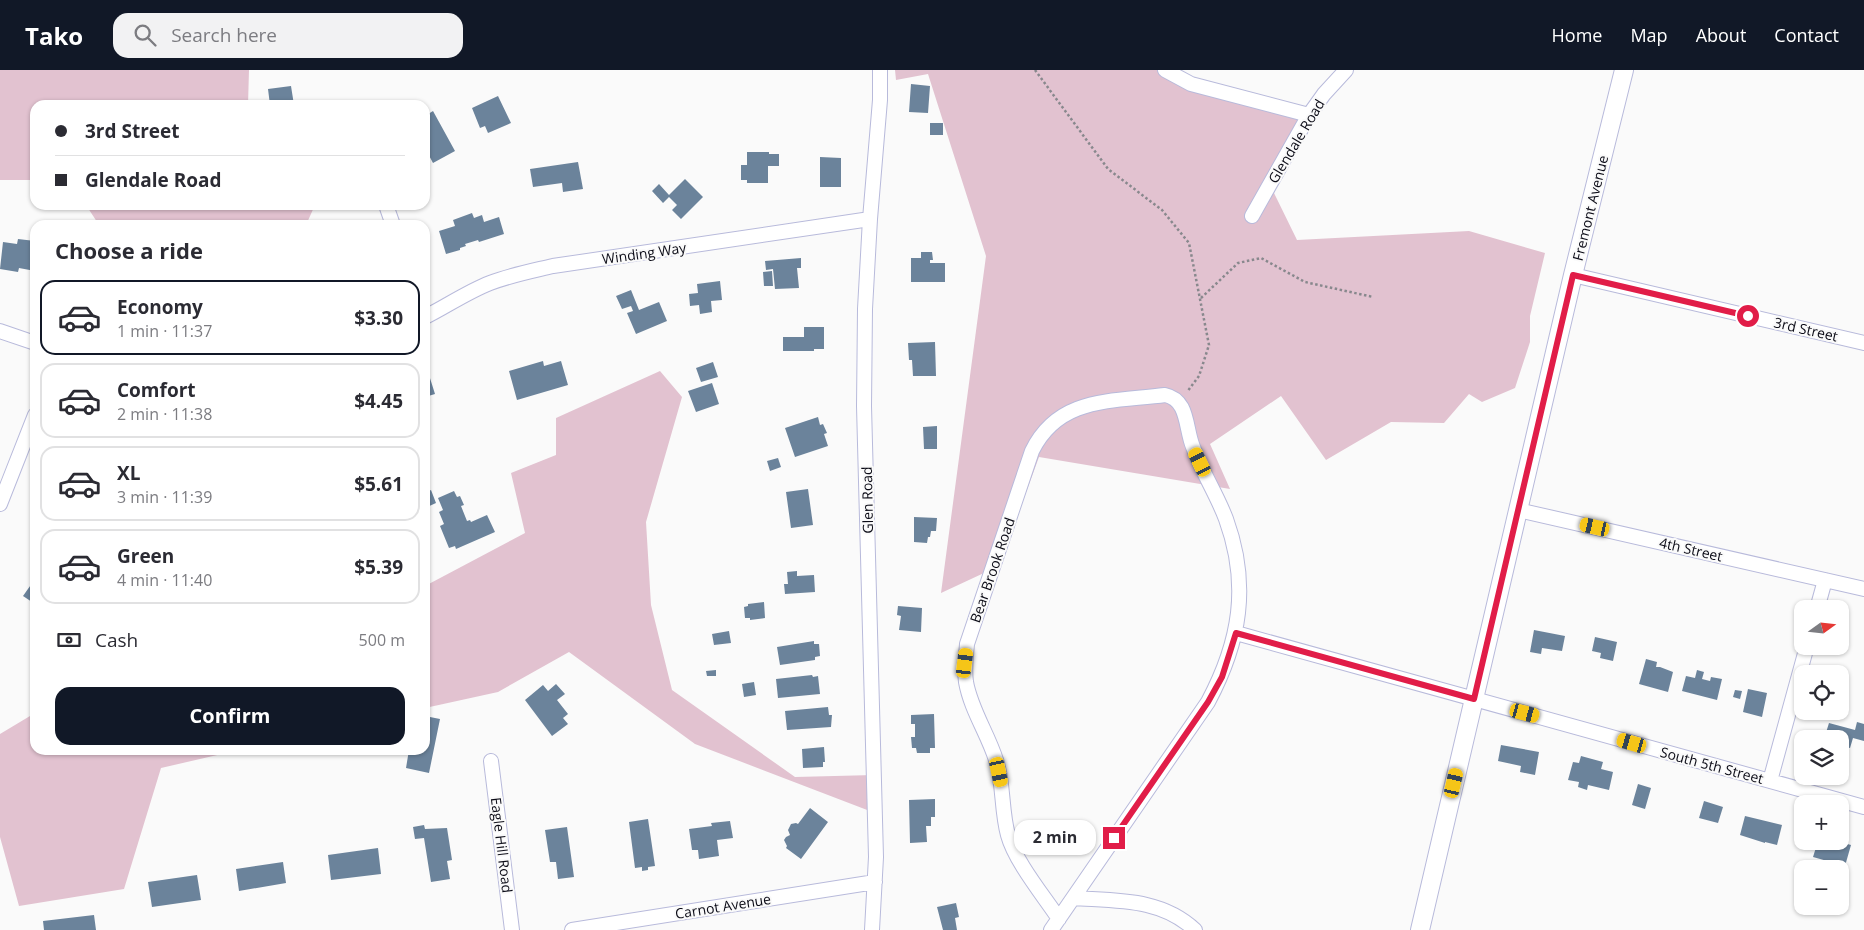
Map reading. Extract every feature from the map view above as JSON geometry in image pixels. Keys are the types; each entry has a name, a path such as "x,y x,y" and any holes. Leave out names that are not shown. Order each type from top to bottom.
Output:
{"street":[{"name":"Glen Road","path":"872,930 876,857 864,406 865,309 880,100 880,70"},
{"path":"1164,70 1191,84 1309,115"},
{"name":"Glendale Road","path":"1252,216 1309,115 1324,94 1346,70"},
{"name":"Fremont Avenue","path":"1420,930 1573,275 1624,70"},
{"name":"Winding Way","path":"430,312 489,283 523,272 870,219"},
{"name":"3rd Street","path":"1573,275 1864,343"},
{"path":"0,331 30,341"},
{"name":"Bear Brook Road","path":"1055,924 1008,837 1004,819 1002,784 996,760 970,698 966,681 967,644 1032,451 1046,429 1074,409 1090,404 1165,395 1172,396 1179,401"},
{"path":"1055,924 1208,702 1222,677 1236,633 1239,581 1235,552 1226,520 1193,448 1184,408 1179,401"},
{"path":"0,504 30,428"},
{"name":"4th Street","path":"1518,510 1864,589"},
{"path":"1819,600 1825,580"},
{"name":"South 5th Street","path":"1236,633 1864,807"},
{"path":"1770,781 1805,655"},
{"name":"Eagle Hill Road","path":"491,761 512,930"},
{"name":"Carnot Avenue","path":"572,930 875,882"},
{"path":"1073,898 1139,902 1158,907 1175,915 1195,930"}],"path":[{"path":"1035,70 1108,169 1162,210 1189,242 1209,345 1199,376 1179,401"},
{"path":"1201,298 1238,263 1261,258 1306,282 1372,297"}],"shaded area":[{"path":"0,70 249,70 248,100 30,100 30,180 0,180"},
{"path":"895,70 1161,70 1301,108 1274,193 1297,240 1469,231 1545,253 1530,316 1530,342 1515,388 1482,402 1469,394 1444,423 1391,422 1326,460 1281,396 1210,444 1230,489 1039,457 999,566 941,593 986,256 928,74 896,80"},
{"path":"89,210 313,210 308,220 96,220"},
{"path":"660,371 682,397 646,522 651,605 672,690 795,777 874,775 875,813 695,744 569,652 498,692 430,707 430,583 525,533 511,473 556,455 556,418"},
{"path":"30,716 30,755 217,755 161,768 124,889 19,906 0,837 0,734"}],"building":[{"path":"911,84 930,86 928,113 909,112"},
{"path":"291,86 293,100 269,100 268,89"},
{"path":"498,96 511,123 488,133 485,126 480,128 472,108"},
{"path":"433,111 455,151 433,163 430,157 430,113"},
{"path":"930,123 943,123 943,135 930,135"},
{"path":"747,152 779,154 779,166 768,166 768,183 747,183 747,180 741,180 741,165 747,165"},
{"path":"820,157 841,158 841,187 820,187"},
{"path":"578,162 583,189 563,192 562,183 533,187 530,169"},
{"path":"685,179 703,197 681,219 672,210 677,205 669,197 663,203 652,191 659,184 669,195"},
{"path":"472,213 474,218 482,215 484,222 499,217 504,234 479,242 478,240 465,244 466,246 460,248 460,250 446,254 439,231 455,226 453,220"},
{"path":"18,239 30,240 30,270 19,268 18,272 0,269 3,242 17,244"},
{"path":"921,252 932,252 933,260 930,260 930,263 945,263 945,282 911,282 911,258 921,258"},
{"path":"801,258 801,268 797,268 799,288 775,289 773,269 766,270 765,261"},
{"path":"772,271 773,286 764,286 763,272"},
{"path":"720,281 722,300 711,301 712,312 700,314 699,305 690,306 689,294 698,293 697,284"},
{"path":"631,290 639,310 659,302 667,321 636,334 627,313 633,311 631,306 622,309 616,296"},
{"path":"804,327 824,327 824,349 814,349 814,351 783,351 783,337 804,337"},
{"path":"935,342 936,376 913,376 912,360 909,360 908,343"},
{"path":"543,361 544,366 561,361 568,385 517,400 509,371"},
{"path":"713,362 718,377 701,382 696,368"},
{"path":"430,378 435,394 430,396"},
{"path":"712,383 719,404 696,412 688,391"},
{"path":"818,417 820,425 823,424 827,433 824,434 828,446 795,457 785,428"},
{"path":"937,426 937,449 924,449 923,427"},
{"path":"778,458 781,467 770,471 767,461"},
{"path":"808,489 813,525 791,528 786,492"},
{"path":"430,490 436,503 430,506"},
{"path":"454,491 457,497 460,496 464,505 461,506 467,521 470,520 471,522 487,515 495,532 456,549 455,546 449,548 440,526 444,524 439,512 443,510 438,498"},
{"path":"914,517 937,518 936,531 931,531 927,543 914,542"},
{"path":"797,571 797,576 814,575 815,592 785,594 784,584 788,584 787,572"},
{"path":"30,586 30,601 23,596"},
{"path":"764,602 765,618 750,620 750,618 745,618 744,607 748,606 748,604"},
{"path":"898,606 922,608 921,632 899,630 901,616 897,615"},
{"path":"1534,630 1565,636 1562,651 1542,648 1541,654 1530,652"},
{"path":"729,631 731,643 714,645 712,634"},
{"path":"1595,637 1617,642 1613,661 1600,658 1601,653 1592,651"},
{"path":"814,641 814,644 819,644 820,656 815,657 815,660 780,665 777,647"},
{"path":"1646,659 1657,662 1656,667 1673,672 1668,692 1639,684"},
{"path":"716,670 716,676 707,676 706,671"},
{"path":"1697,670 1704,672 1702,679 1710,681 1711,677 1722,679 1717,700 1682,691 1686,676 1695,678"},
{"path":"812,675 813,677 818,676 820,694 778,698 776,679"},
{"path":"754,682 756,695 744,697 742,684"},
{"path":"556,684 565,694 557,700 568,714 563,718 568,724 552,736 525,700 543,685 548,691"},
{"path":"1748,689 1767,693 1762,717 1743,712"},
{"path":"1735,690 1742,691 1740,699 1733,697"},
{"path":"828,707 829,715 832,715 831,727 787,730 785,711"},
{"path":"934,714 935,748 930,748 930,753 917,753 916,748 912,748 911,737 915,737 915,724 911,724 911,715"},
{"path":"430,717 440,719 429,773 406,768 408,755 430,755"},
{"path":"1857,722 1864,724 1864,741 1853,738 1850,748 1849,730 1827,730 1829,723 1855,730"},
{"path":"1501,745 1539,752 1535,775 1520,772 1521,766 1498,761"},
{"path":"824,747 825,762 823,762 823,767 803,768 802,749"},
{"path":"1581,756 1603,762 1601,769 1613,772 1609,790 1588,785 1587,790 1578,787 1579,782 1568,780 1573,762 1579,763"},
{"path":"1638,784 1651,788 1645,809 1632,805"},
{"path":"935,799 935,817 931,817 931,826 926,826 927,842 910,843 909,800"},
{"path":"1704,801 1723,807 1718,823 1699,818"},
{"path":"810,808 828,822 801,859 786,848 784,840 790,835 788,830 791,824 798,824"},
{"path":"1745,816 1782,825 1777,845 1740,835"},
{"path":"648,819 655,866 648,867 648,870 642,871 642,867 635,868 629,822"},
{"path":"730,821 733,838 717,840 719,856 699,859 698,850 692,850 689,829 712,826 711,823"},
{"path":"424,825 425,829 447,828 452,860 447,861 450,879 431,882 424,838 415,839 413,827"},
{"path":"567,827 574,877 558,879 556,862 550,862 545,830"},
{"path":"1849,844 1851,845 1847,860 1824,860 1813,857 1815,850 1849,850"},
{"path":"378,848 381,874 331,880 328,855"},
{"path":"283,862 286,883 239,891 236,869"},
{"path":"197,875 201,900 152,907 148,882"},
{"path":"956,903 959,917 955,918 957,930 943,930 937,907"},
{"path":"94,915 96,930 44,930 43,921"}],"route":[{"path":"1114,838 1208,702 1222,677 1236,633 1474,699 1573,275 1748,316"}]}
